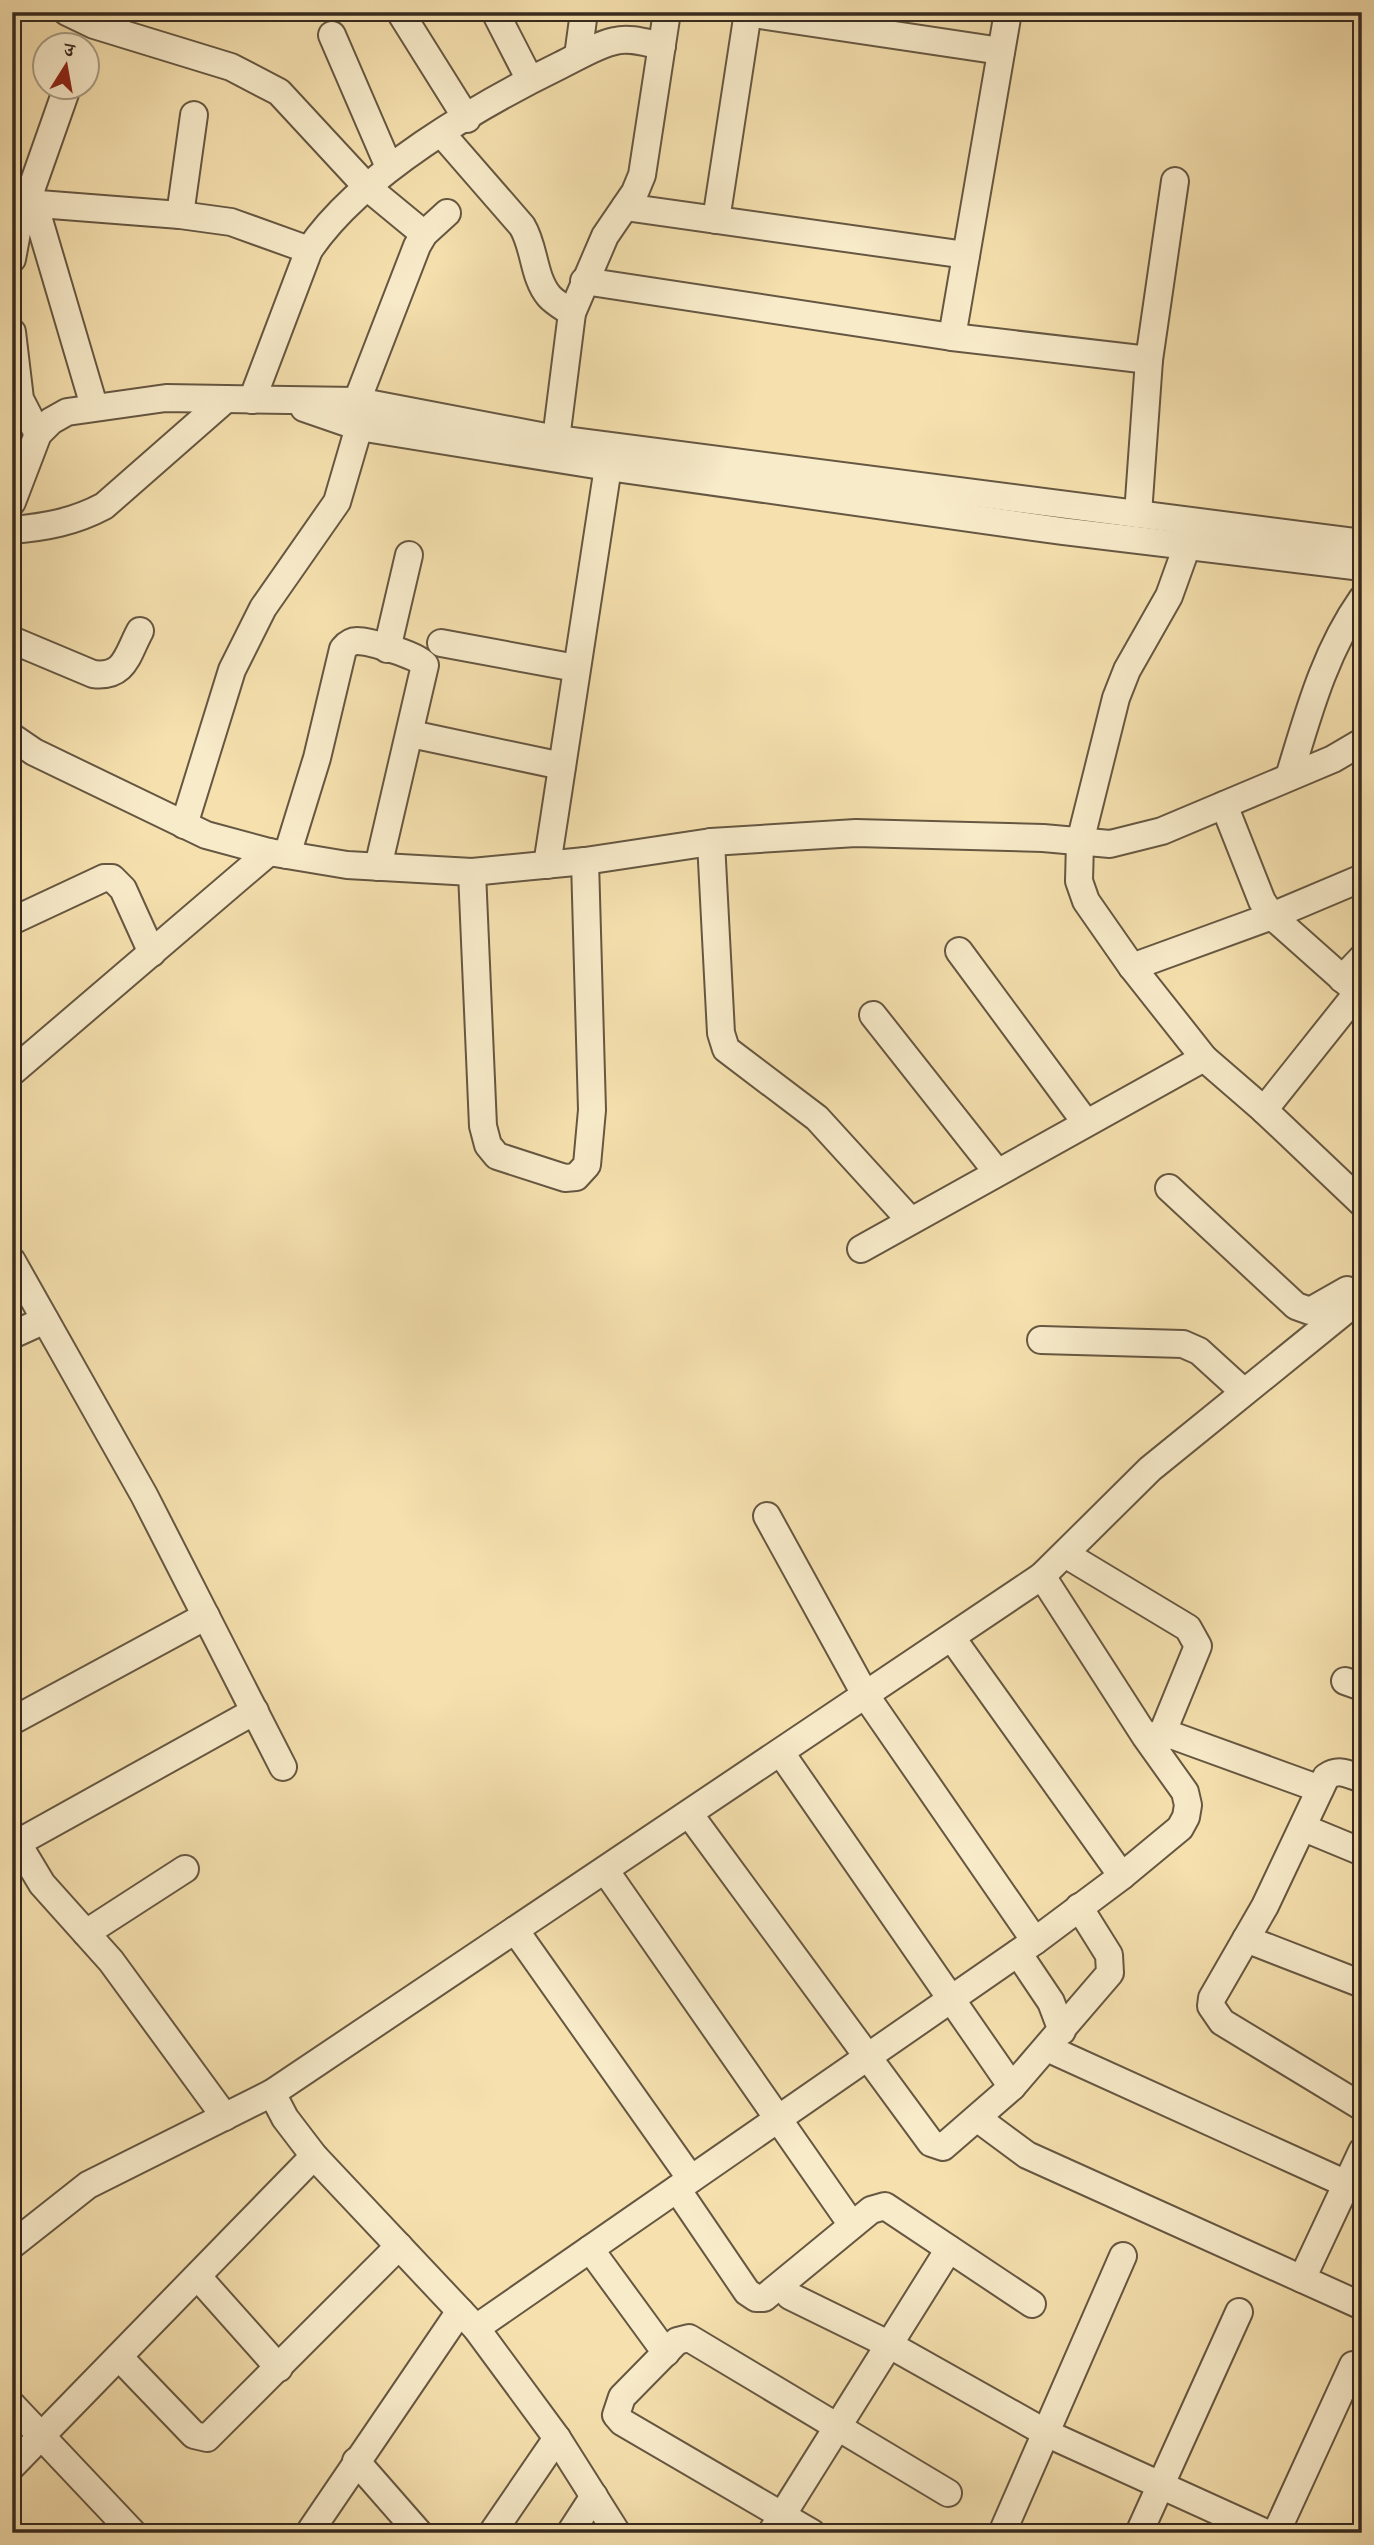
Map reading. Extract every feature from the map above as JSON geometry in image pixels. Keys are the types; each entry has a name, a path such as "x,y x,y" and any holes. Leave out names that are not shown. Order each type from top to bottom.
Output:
{"street":[{"path":"67,12 93,28 257,79 279,92 367,187 424,234"},
{"path":"400,12 467,119"},
{"path":"495,12 530,80"},
{"path":"578,57 583,12"},
{"path":"556,439 572,313 605,236 642,175 667,12"},
{"path":"953,337 1008,12"},
{"path":"716,220 748,13 1001,51"},
{"path":"332,35 389,167"},
{"path":"12,530 53,526 81,519 104,506 239,400 309,250 320,233 389,167 530,80 614,41 631,40 662,46"},
{"path":"12,259 18,227 30,203 62,102"},
{"path":"180,215 194,116"},
{"path":"442,134 522,226 530,239 543,286 550,297 572,313"},
{"path":"1138,514 1149,360 1175,181"},
{"path":"30,203 180,215 231,222 309,250"},
{"path":"30,203 94,406"},
{"path":"625,207 966,255"},
{"path":"184,825 242,648 263,608 337,502 358,414 424,234 447,213"},
{"path":"584,281 953,337 1149,360"},
{"path":"12,332 20,399 38,434"},
{"path":"12,502 38,434 51,421 67,412 94,406 166,398 283,400 608,467 1187,546 1362,567"},
{"path":"358,414 1362,543"},
{"path":"547,865 608,467"},
{"path":"1187,546 1168,596 1123,679 1080,842 1079,881 1086,901 1132,967 1204,1058 1264,1110 1362,1203"},
{"path":"387,649 409,555"},
{"path":"1289,777 1321,673 1336,640 1362,599"},
{"path":"12,640 93,674 105,676 115,674 120,668 140,631"},
{"path":"12,1072 152,953 278,853 317,758 343,649 348,643 358,641 423,660 425,665 378,867"},
{"path":"442,643 576,668"},
{"path":"411,734 562,766"},
{"path":"12,737 34,752 205,835 278,853 378,867 472,872 585,861 711,842 856,833 1110,844 1131,841 1333,759 1362,742"},
{"path":"1224,805 1262,901 1272,916 1354,989"},
{"path":"711,842 720,1032 726,1049 817,1118 910,1220"},
{"path":"472,872 483,1126 488,1145 498,1156 565,1178 576,1177 583,1173 587,1165 592,1110 585,861"},
{"path":"12,921 104,878 112,878 123,889 152,953"},
{"path":"1132,967 1272,916 1362,878"},
{"path":"959,951 1086,1123"},
{"path":"1264,1110 1354,989 1362,958"},
{"path":"873,1014 997,1172"},
{"path":"861,1249 1204,1058"},
{"path":"12,2245 88,2185 272,2093 690,1815 1042,1576 1150,1469 1362,1297 1346,1290 1310,1311 1296,1306 1170,1188"},
{"path":"12,1261 144,1495 283,1767"},
{"path":"12,1335 45,1320"},
{"path":"1041,1340 1183,1344 1199,1351 1244,1392"},
{"path":"767,1517 866,1696 1027,1947 1051,2002 1055,2039"},
{"path":"1065,1554 1188,1628 1196,1637 1198,1646 1153,1735"},
{"path":"309,2533 356,2461 468,2320 590,2249 781,2119 1027,1947 1122,1876 1180,1828 1186,1817 1185,1792 1153,1735 1042,1576"},
{"path":"12,1721 206,1616"},
{"path":"952,1637 1122,1876"},
{"path":"225,2117 111,1961 42,1884 14,1841 255,1711"},
{"path":"1153,1735 1320,1789"},
{"path":"781,1753 1012,2087"},
{"path":"1362,1779 1343,1772 1333,1772 1320,1789 1304,1828 1212,1998 1214,2015 1222,2022 1362,2107"},
{"path":"690,1815 931,2143 937,2146 943,2147 1012,2087 1110,1973 1112,1966 1109,1955 1079,1908"},
{"path":"1304,1828 1362,1852"},
{"path":"86,1933 185,1869"},
{"path":"605,1870 781,2119 852,2225"},
{"path":"515,1930 684,2184 747,2292 756,2298 764,2298 871,2210 885,2206 1032,2304"},
{"path":"1246,1939 1362,1984"},
{"path":"1055,2039 1354,2188"},
{"path":"272,2093 285,2118 314,2156 468,2320 556,2438 617,2533"},
{"path":"978,2118 1027,2155 1362,2306"},
{"path":"1302,2279 1354,2188 1362,2151"},
{"path":"12,2466 314,2156"},
{"path":"120,2358 194,2435 208,2438 399,2246"},
{"path":"590,2249 666,2353"},
{"path":"777,2524 949,2249"},
{"path":"1002,2533 1048,2434 1123,2256"},
{"path":"198,2277 279,2368"},
{"path":"790,2296 888,2344 1048,2434 1266,2533"},
{"path":"1139,2533 1239,2312"},
{"path":"812,2533 777,2524 616,2415 622,2397 677,2342 689,2338 948,2493"},
{"path":"1276,2533 1353,2365"},
{"path":"12,2405 130,2532"},
{"path":"492,2533 556,2438"},
{"path":"356,2461 419,2533"},
{"path":"570,2533 594,2496"}]}
